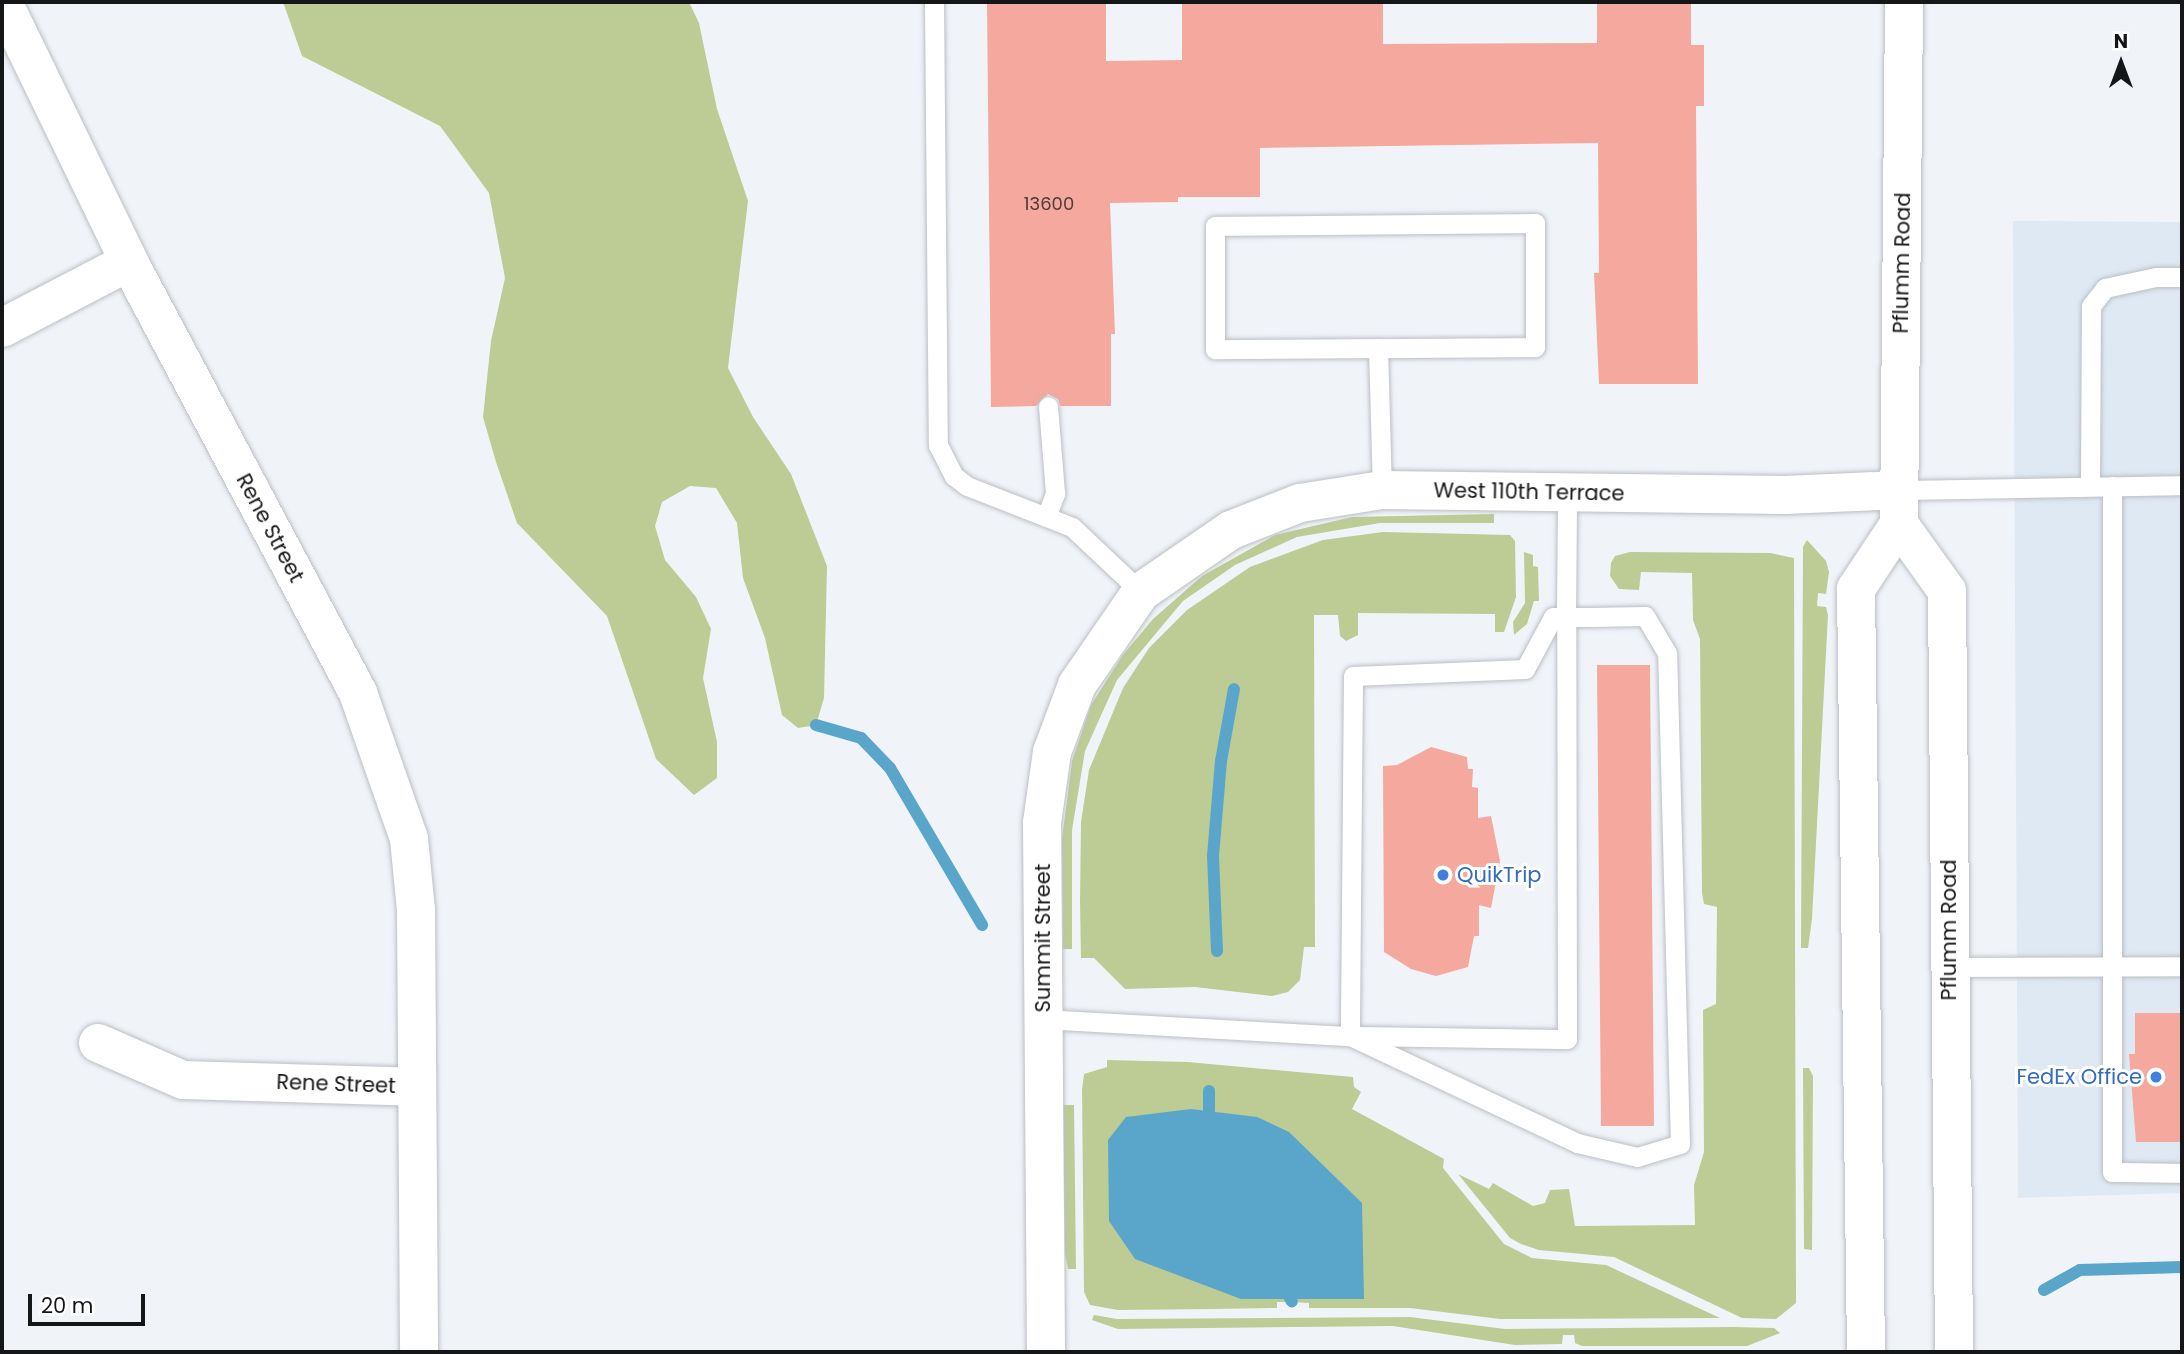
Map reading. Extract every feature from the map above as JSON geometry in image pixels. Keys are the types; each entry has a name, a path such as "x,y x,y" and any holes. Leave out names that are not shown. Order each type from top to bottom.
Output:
{"street":[{"name":"Rene Street","path":"3,2 128,261 358,693 387,769 409,839 416,910 414,1087 419,1352"},
{"name":"Pflumm Road","path":"1904,2 1899,507 1947,591 1954,1352"},
{"path":"2,328 128,261"},
{"name":"West 110th Terrace","path":"1175,565 1231,530 1300,503 1381,490 1567,493 1899,507"},
{"path":"1866,1352 1856,589 1899,507"},
{"name":"Summit Street","path":"1046,1352 1042,823 1052,752 1077,685 1141,592 1175,565"},
{"name":"Rene Street","path":"98,1042 183,1080 414,1087"}],"lane":[{"path":"934,2 938,445 954,476 967,486 1072,527 1141,592"},
{"path":"1535,223 1535,346 1378,348 1215,349 1215,226 1535,223"},
{"path":"2090,486 2091,306 2105,288 2182,277"},
{"path":"1378,348 1381,490"},
{"path":"1046,517 1055,493 1048,406"},
{"path":"2112,485 2112,1172 2182,1173"},
{"path":"1899,507 2090,486 2182,485"},
{"path":"1043,1019 1350,1036 1567,1039 1567,493"},
{"path":"1645,616 1667,653 1680,1144 1637,1157 1577,1143 1350,1036 1353,676 1525,668 1553,617 1645,616"},
{"path":"1950,967 2182,966"}],"shaded area":[{"path":"2013,221 2182,222 2182,1193 2018,1198"}],"green space":[{"path":"283,2 689,2 699,23 717,109 748,201 728,368 753,417 791,474 827,566 824,698 816,725 798,728 782,715 765,638 743,578 737,523 716,488 690,486 662,502 655,526 665,560 696,597 711,629 703,678 717,742 717,778 694,795 656,759 607,616 517,523 496,462 483,417 491,341 505,278 489,193 440,126 302,56"},
{"path":"1494,514 1494,523 1380,523 1297,537 1235,565 1183,601 1117,680 1085,751 1072,830 1072,949 1063,949 1062,839 1072,761 1091,705 1122,656 1153,619 1202,576 1275,535 1352,517"},
{"path":"1383,532 1510,535 1515,541 1516,597 1504,632 1495,632 1495,614 1358,613 1358,635 1346,641 1340,636 1338,615 1314,615 1315,947 1304,947 1300,980 1288,992 1272,996 1195,987 1125,989 1094,958 1081,958 1080,902 1081,822 1089,770 1123,688 1149,648 1187,610 1250,567 1323,540"},
{"path":"1807,540 1826,561 1829,572 1826,594 1818,593 1817,606 1826,607 1828,615 1812,919 1808,948 1801,948 1803,547"},
{"path":"1524,552 1533,555 1533,566 1538,567 1539,601 1534,601 1527,624 1514,635 1513,622 1525,603"},
{"path":"1630,552 1770,553 1794,558 1796,1303 1776,1319 1742,1318 1614,1257 1539,1250 1521,1244 1510,1238 1458,1174 1489,1189 1493,1183 1533,1206 1545,1203 1550,1190 1569,1189 1575,1226 1695,1225 1694,1185 1704,1152 1703,1010 1716,1004 1717,907 1704,904 1702,893 1700,639 1693,620 1692,573 1641,572 1639,590 1619,589 1610,576 1611,563 1615,556"},
{"path":"1107,1060 1188,1062 1353,1077 1354,1087 1361,1092 1352,1109 1444,1159 1443,1168 1504,1244 1532,1258 1606,1265 1720,1318 1500,1319 1410,1308 1309,1308 1309,1303 1292,1302 1277,1302 1277,1308 1213,1309 1118,1310 1090,1305 1084,1292 1082,1090 1084,1074 1107,1067"},
{"path":"1803,1068 1809,1068 1813,1076 1812,1250 1804,1249"},
{"path":"1063,1105 1074,1105 1076,1269 1068,1269 1065,1253"},
{"path":"1094,1315 1117,1319 1410,1317 1505,1329 1734,1327 1774,1328 1780,1333 1747,1346 1582,1346 1575,1343 1574,1335 1563,1335 1562,1344 1515,1345 1393,1326 1118,1329 1092,1320"}],"water":[{"path":"1191,1109 1257,1117 1289,1132 1362,1203 1364,1299 1241,1299 1135,1259 1109,1221 1108,1140 1126,1117"}],"building":[{"path":"987,2 1106,2 1106,61 1182,60 1182,2 1383,2 1383,44 1597,43 1597,2 1691,2 1691,45 1704,45 1704,106 1696,106 1698,384 1599,384 1594,273 1599,273 1598,143 1260,148 1260,197 1178,197 1178,202 1110,203 1115,334 1111,334 1111,406 1060,406 1058,399 1048,394 1036,406 991,407"},
{"name":"QuikTrip","path":"1597,665 1650,665 1654,1126 1601,1126"},
{"name":"QuikTrip","path":"1431,747 1467,757 1468,769 1473,769 1472,787 1478,788 1478,818 1491,816 1500,861 1491,908 1479,905 1479,936 1474,936 1468,967 1436,976 1411,969 1384,952 1383,766 1397,765"},
{"name":"FedEx Office","path":"2135,1013 2182,1013 2182,1142 2136,1142 2129,1054 2135,1054"}],"waterway":[{"path":"1217,951 1213,856 1221,761 1234,689"},
{"path":"816,725 861,738 890,768 982,925"},
{"path":"1209,1091 1209,1110"},
{"path":"2044,1290 2080,1270 2182,1267"},
{"path":"1282,1283 1292,1302"}],"place":[{"name":"QuikTrip","path":"1443,875"},
{"name":"FedEx Office","path":"2156,1077"}]}
